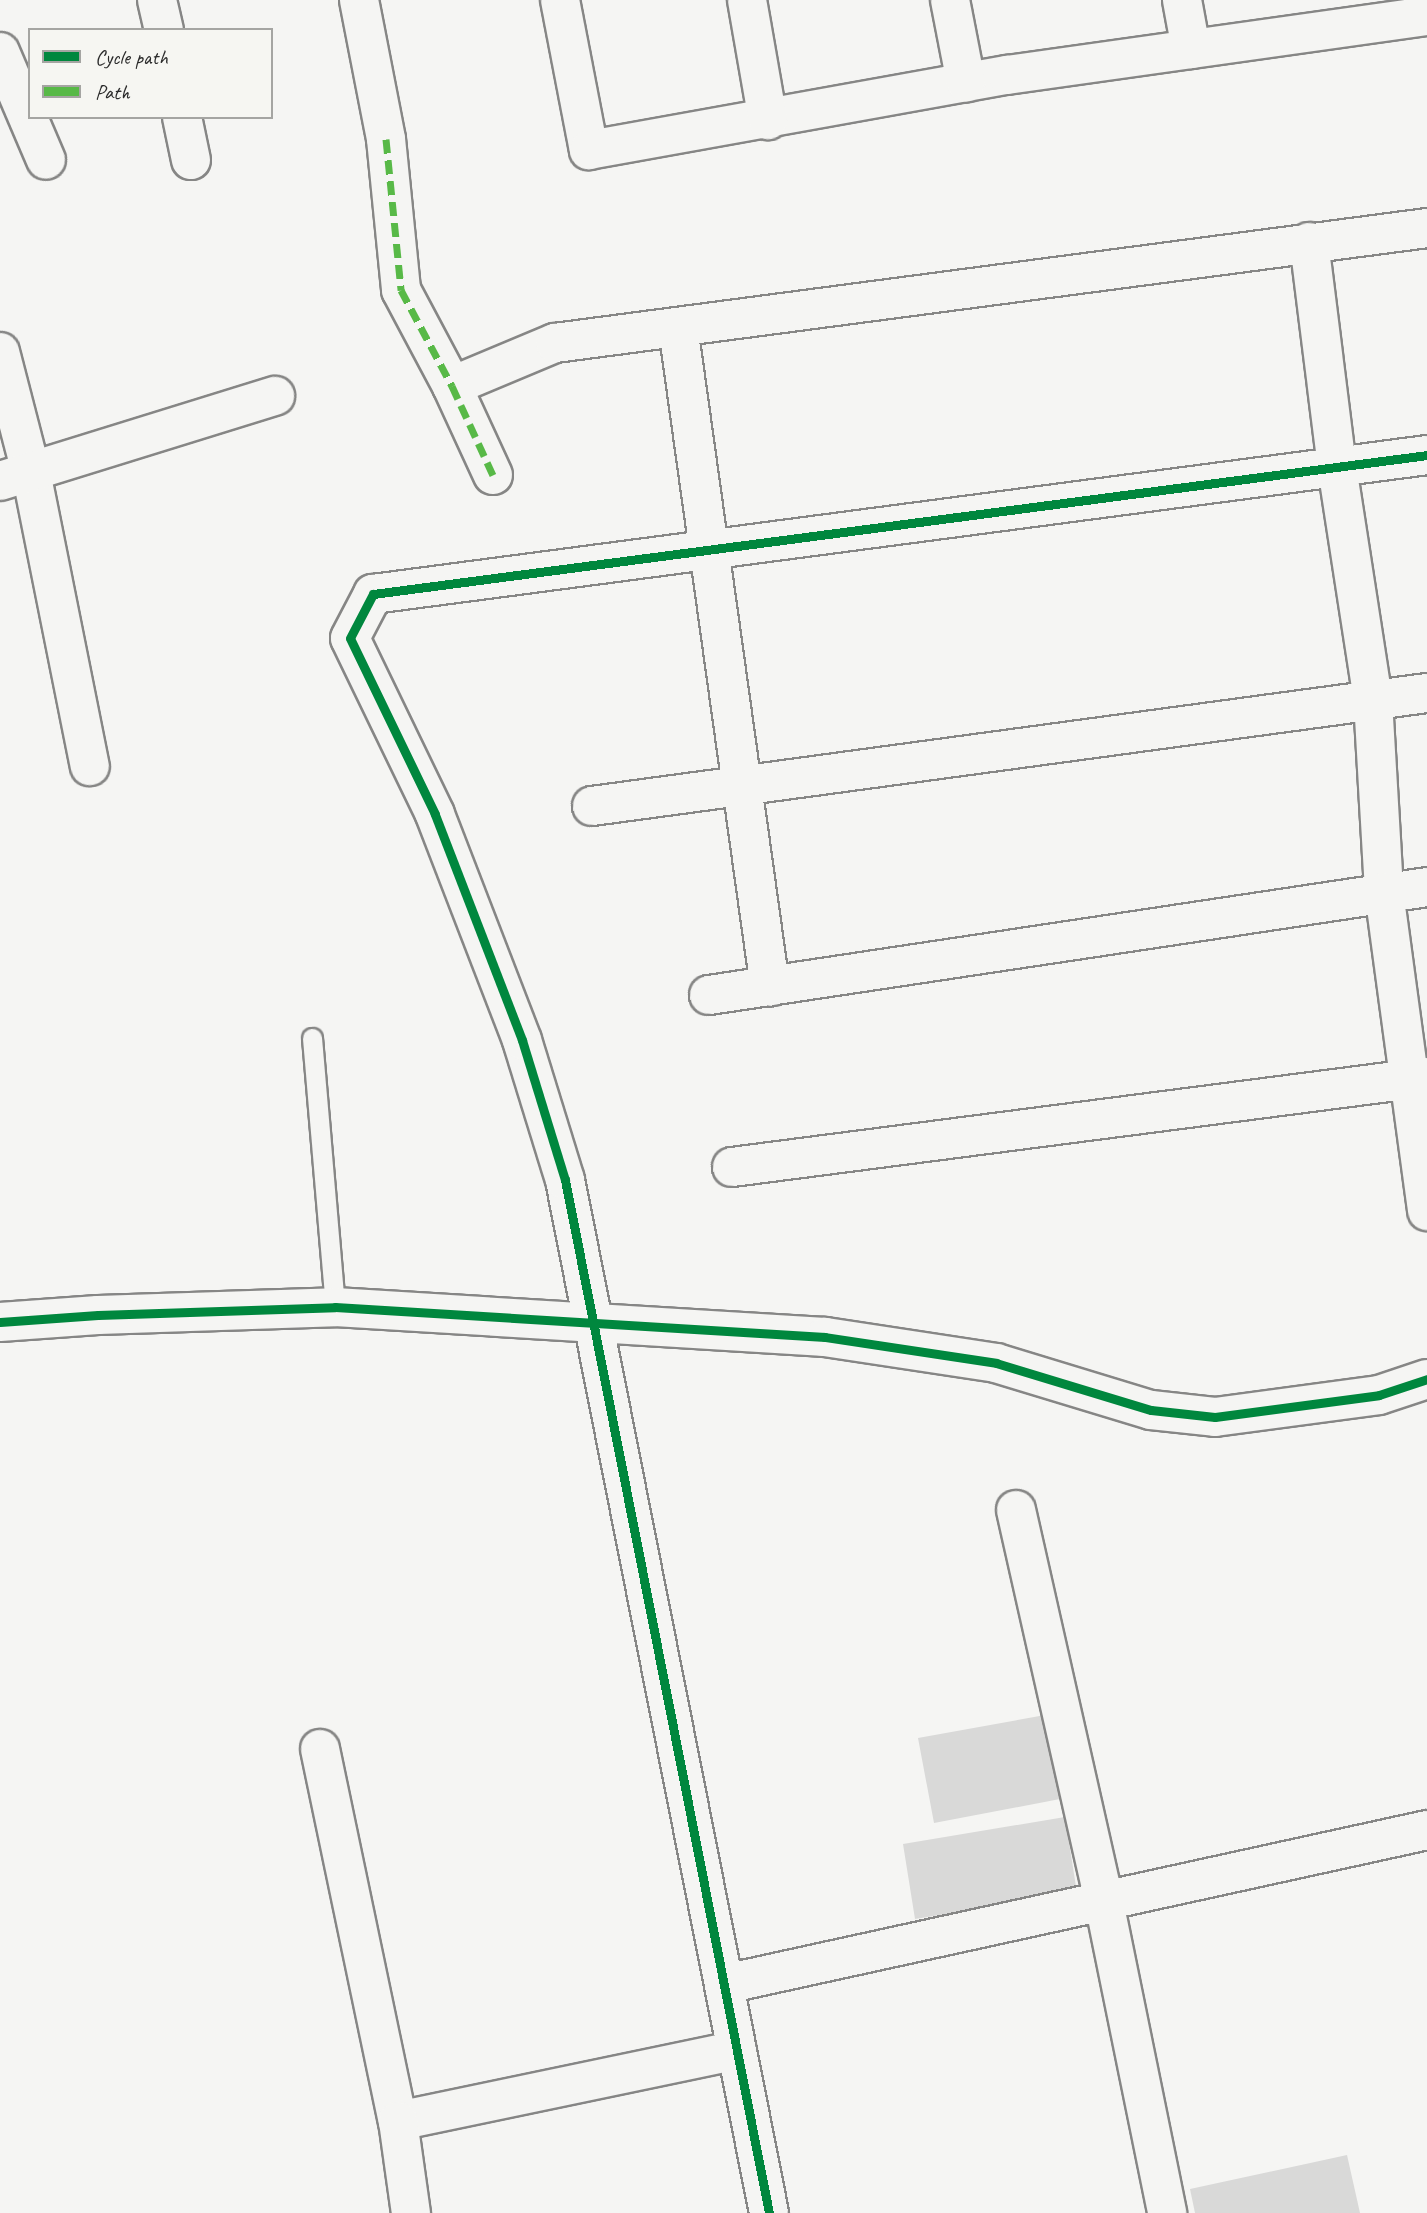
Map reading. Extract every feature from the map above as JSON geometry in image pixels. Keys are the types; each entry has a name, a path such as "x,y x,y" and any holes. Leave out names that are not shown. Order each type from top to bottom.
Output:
{"street":[{"path":"157,0 164,28"},
{"path":"359,0 386,139 401,290 452,386 493,475"},
{"path":"560,0 589,150 768,120 966,82 1192,49 1417,11"},
{"path":"747,0 768,120"},
{"path":"950,0 966,82"},
{"path":"1182,0 1192,49"},
{"path":"0,52 28,118"},
{"path":"29,119 46,160"},
{"path":"182,119 191,160"},
{"path":"452,386 555,343 1427,228"},
{"path":"1309,243 1337,467 1373,700 1384,892 1419,1078 1427,1211"},
{"path":"678,327 770,987"},
{"path":"0,352 15,476 90,766"},
{"path":"15,476 275,396"},
{"path":"769,2213 565,1180 522,1040 435,814 350,638 373,594 1427,455"},
{"path":"592,806 1427,693"},
{"path":"709,995 1427,887"},
{"path":"732,1167 1419,1078"},
{"path":"0,1322 98,1315 335,1307 825,1337 996,1363 1151,1410 1215,1417 1379,1395 1427,1379"},
{"path":"1017,1510 1104,1902 1167,2213"},
{"path":"320,1749 398,2121 411,2213"},
{"path":"725,1984 1427,1830"},
{"path":"398,2121 737,2050"}],"lane":[{"path":"312,1038 335,1307"}],"building":[{"path":"1045,1715 1060,1799 934,1823 918,1738"},
{"path":"1065,1817 1077,1893 915,1919 903,1844"},
{"path":"1347,2155 1360,2213 1195,2213 1190,2189"}],"marked path":[{"path":"386,139 401,290 452,386 493,475"}],"cycle path":[{"path":"769,2213 565,1180 522,1040 435,814 350,638 373,594 1427,455"},
{"path":"0,1322 98,1315 335,1307 825,1337 996,1363 1151,1410 1215,1417 1379,1395 1427,1379"}]}
